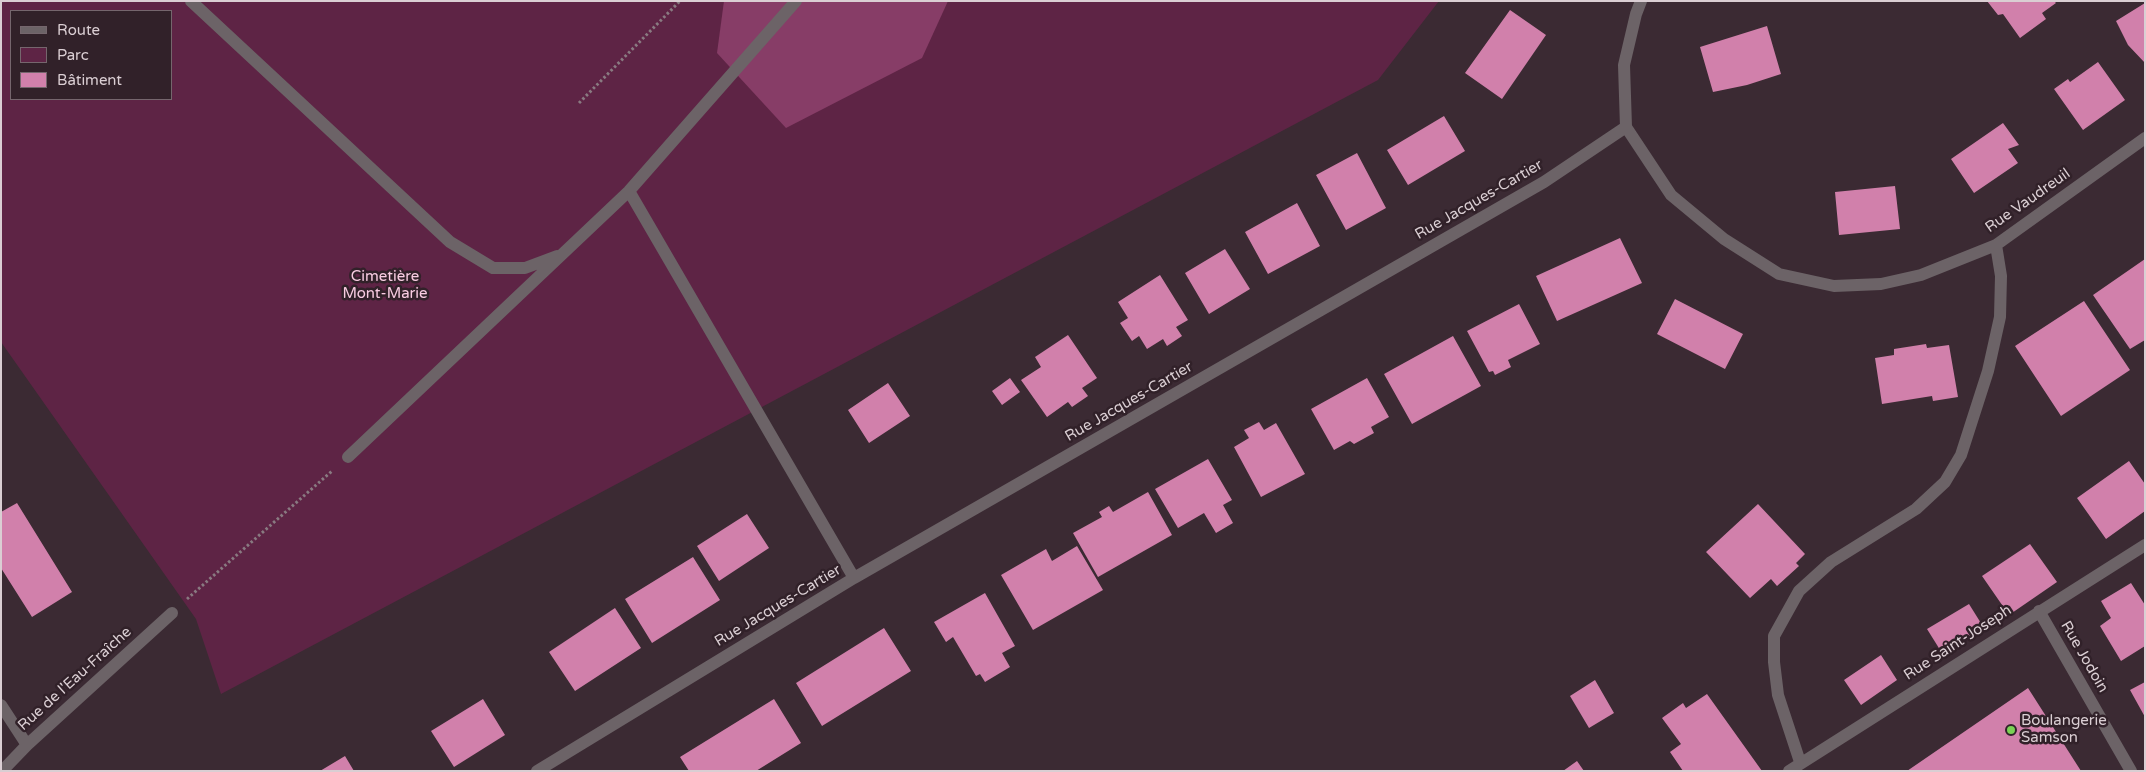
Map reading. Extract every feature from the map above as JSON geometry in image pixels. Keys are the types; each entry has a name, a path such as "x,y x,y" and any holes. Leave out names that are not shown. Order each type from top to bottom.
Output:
{"street":[{"path":"191,1 450,242 493,268 525,268 564,253"},
{"path":"348,457 629,191 796,1"},
{"path":"1626,127 1624,65 1641,1"},
{"name":"Rue Vaudreuil","path":"1626,127 1671,194 1724,239 1780,274 1834,286 1881,284 1921,275 1996,245 2145,138"},
{"name":"Rue Jacques-Cartier","path":"537,771 854,578 1544,182 1626,127"},
{"path":"629,191 854,578"},
{"path":"1800,762 1778,695 1774,662 1774,636 1799,591 1831,562 1916,509 1945,482 1961,455 1988,371 2000,317 2001,276 1996,245"},
{"name":"Rue Saint-Joseph","path":"1789,771 1800,762 2145,545"},
{"name":"Rue Jodoin","path":"2038,611 2131,771"},
{"name":"Rue de l'Eau-Fraîche","path":"2,771 27,745 172,613"},
{"path":"1,705 27,745"}],"path":[{"path":"578,103 680,1"},
{"path":"172,613 348,457"}],"green space":[{"name":"Cimetière Mont-Marie","path":"1,1 1439,1 1378,80 221,694 196,619 1,342"}],"shaded area":[{"path":"724,1 948,1 922,58 786,128 717,53"}],"building":[{"path":"1987,1 2054,1 2056,3 2042,13 2046,19 2020,38 2003,14 1998,15"},
{"path":"2145,3 2145,63 2128,45 2116,21"},
{"path":"1510,10 1546,35 1502,99 1465,73"},
{"path":"1767,26 1781,74 1747,85 1713,92 1700,47"},
{"path":"2098,62 2125,100 2083,130 2054,89 2068,79 2070,82"},
{"path":"1444,116 1465,151 1408,185 1387,150"},
{"path":"2003,123 2019,145 2008,149 2018,163 1974,193 1951,159"},
{"path":"1357,153 1386,208 1346,230 1316,175"},
{"path":"1895,186 1900,229 1839,235 1835,192"},
{"path":"1297,203 1320,246 1268,274 1245,232"},
{"path":"1620,238 1642,283 1557,321 1536,276"},
{"path":"1225,249 1250,289 1209,314 1185,273"},
{"path":"2145,259 2145,340 2130,349 2093,295"},
{"path":"1160,275 1188,320 1176,327 1182,336 1167,346 1163,339 1147,349 1139,336 1132,341 1120,323 1128,318 1118,302"},
{"path":"1675,299 1743,334 1725,369 1657,334"},
{"path":"2084,301 2130,370 2061,416 2015,346"},
{"path":"1519,304 1540,344 1508,360 1511,367 1495,375 1493,371 1489,372 1467,331"},
{"path":"1068,335 1097,378 1082,388 1088,396 1072,407 1068,402 1047,417 1021,380 1041,367 1035,357"},
{"path":"1453,336 1481,386 1412,424 1384,374"},
{"path":"1926,344 1927,348 1949,345 1958,397 1933,401 1932,396 1882,404 1875,358 1894,355 1894,349"},
{"path":"1010,378 1020,392 1002,405 992,391"},
{"path":"1367,378 1389,417 1371,427 1374,433 1354,444 1350,441 1334,450 1311,409"},
{"path":"888,383 910,416 869,443 848,410"},
{"path":"1259,422 1264,430 1276,423 1305,474 1261,497 1234,447 1249,438 1244,430"},
{"path":"1208,459 1232,500 1223,505 1233,523 1216,533 1204,513 1178,528 1155,489"},
{"path":"2129,461 2145,484 2145,511 2106,539 2077,498"},
{"path":"1148,492 1172,535 1098,577 1073,533 1102,517 1099,512 1109,506 1113,512"},
{"path":"17,503 72,592 32,617 1,568 1,512"},
{"path":"1758,504 1805,554 1796,563 1799,566 1777,586 1771,579 1750,598 1706,552"},
{"path":"747,514 769,548 719,581 697,546"},
{"path":"2030,544 2057,582 2009,615 1982,576"},
{"path":"1077,546 1103,590 1033,630 1001,575 1046,549 1052,561"},
{"path":"693,557 720,600 652,643 625,599"},
{"path":"2131,583 2145,605 2145,646 2121,661 2100,626 2111,618 2101,601"},
{"path":"985,593 1015,646 1002,653 1010,667 985,682 980,674 976,676 953,637 946,642 934,622"},
{"path":"1969,604 1984,628 1942,653 1927,629"},
{"path":"615,608 641,648 575,691 549,652"},
{"path":"884,628 911,671 822,726 796,683"},
{"path":"1881,655 1897,680 1861,705 1844,680"},
{"path":"1595,680 1614,713 1589,728 1570,696"},
{"path":"2145,682 2145,717 2130,690"},
{"name":"Boulangerie Samson","path":"2028,688 2081,771 1907,771"},
{"path":"1707,694 1762,771 1683,771 1670,752 1681,744 1662,718 1683,703 1686,708"},
{"path":"483,699 505,735 454,767 431,731"},
{"path":"774,699 801,743 756,771 689,771 680,757"},
{"path":"345,756 354,771 320,771"},
{"path":"1577,761 1584,771 1563,771"}],"place":[{"name":"Boulangerie Samson","path":"2011,730"}]}
